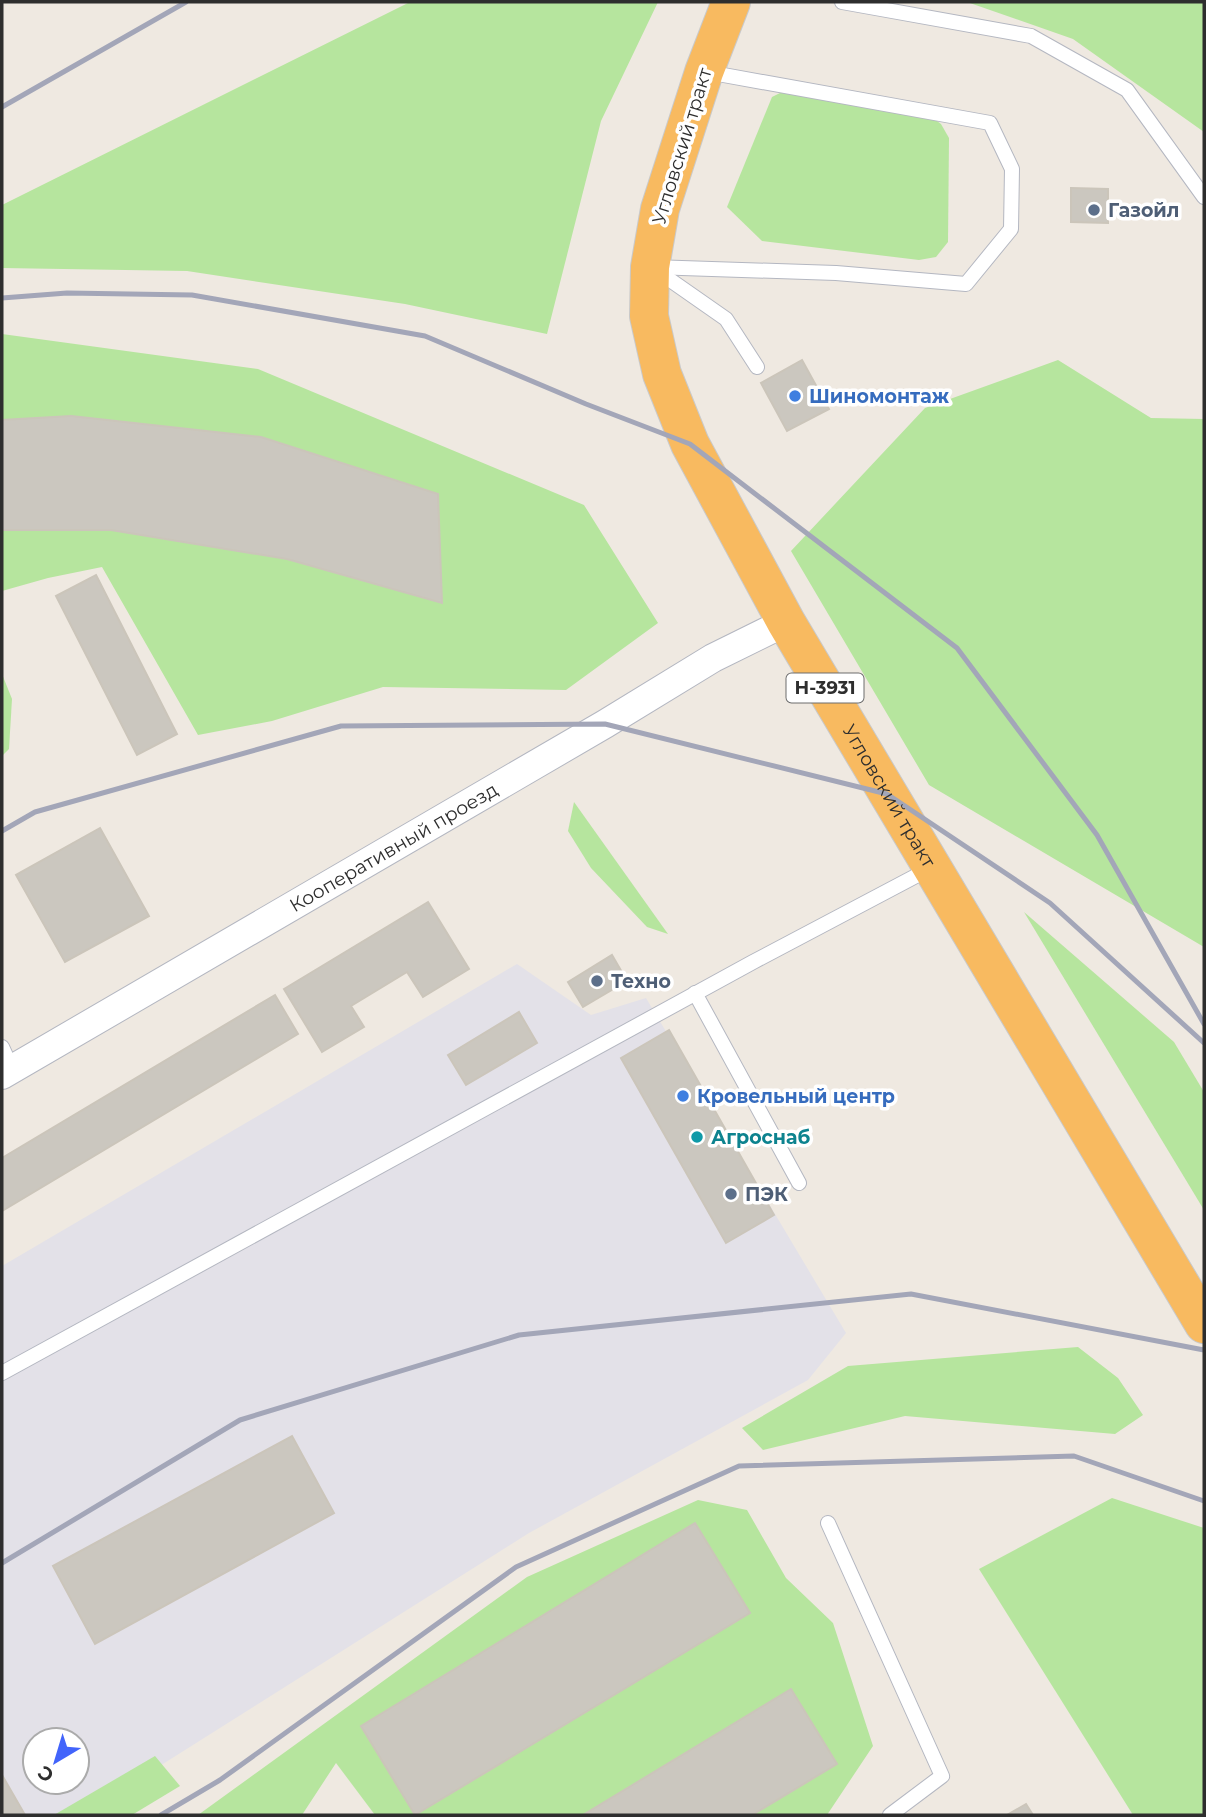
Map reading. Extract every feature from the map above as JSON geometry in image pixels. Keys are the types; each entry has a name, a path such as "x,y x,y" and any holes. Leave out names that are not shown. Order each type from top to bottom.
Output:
{"highway":[{"name":"Угловский тракт","path":"731,2 704,72 660,209 650,267 649,316 662,374 690,444 786,622 1204,1324"}],"street":[{"name":"Кооперативный проезд","path":"5,1064 605,724 713,658 786,622"}],"lane":[{"path":"842,2 1031,36 1127,90 1204,197"},
{"path":"650,267 836,273 966,284 1011,229 1012,169 990,122 704,72"},
{"path":"650,267 726,319 757,367"},
{"path":"2,1373 695,993 932,868"},
{"path":"695,993 799,1183"},
{"path":"828,1523 942,1776 890,1815"}],"shaded area":[{"path":"517,964 591,1015 646,998 846,1333 808,1380 529,1533 82,1815 2,1815 2,1266"}],"green space":[{"path":"410,2 658,2 601,121 547,334 405,304 187,271 2,268 2,205"},
{"path":"967,2 1204,2 1204,132 1073,39"},
{"path":"784,91 929,115 941,124 949,138 948,242 936,257 919,260 762,241 727,207 772,97"},
{"path":"2,334 258,369 584,505 658,623 566,690 383,687 272,721 198,735 102,567 2,591"},
{"path":"1058,360 1151,418 1204,419 1204,947 929,785 791,551 925,408"},
{"path":"2,674 12,699 9,749 2,756"},
{"path":"574,802 668,934 647,927 591,868 568,831"},
{"path":"1024,912 1174,1042 1204,1092 1204,1210"},
{"path":"1078,1347 1118,1378 1143,1415 1115,1434 905,1416 763,1450 742,1428 848,1366"},
{"path":"1112,1498 1204,1528 1204,1815 1133,1815 979,1569"},
{"path":"698,1500 747,1510 786,1578 833,1623 873,1746 827,1815 375,1815 336,1763 302,1815 198,1815 527,1577"},
{"path":"155,1756 180,1786 132,1815 54,1815 91,1796 91,1793"}],"building":[{"path":"1071,188 1108,189 1108,223 1071,222"},
{"name":"Шиномонтаж","path":"802,360 829,409 787,431 761,383"},
{"path":"71,416 261,437 438,494 442,603 287,559 111,530 2,530 2,420"},
{"path":"96,575 177,734 137,755 56,596"},
{"path":"100,828 149,916 65,962 16,875"},
{"path":"428,902 469,969 423,997 407,972 351,1006 364,1027 322,1052 284,989"},
{"name":"Техно","path":"612,955 627,981 583,1007 568,982"},
{"path":"275,995 298,1034 2,1211 2,1158"},
{"path":"519,1012 537,1043 466,1085 448,1055"},
{"name":"Агроснаб","path":"669,1030 774,1215 726,1243 621,1058"},
{"path":"292,1436 334,1513 95,1644 53,1566"},
{"path":"695,1523 750,1613 415,1815 361,1726"},
{"path":"791,1689 837,1764 752,1815 583,1815"},
{"path":"2,1775 25,1815 2,1815"},
{"path":"1026,1804 1033,1815 1007,1815"}],"railway":[{"path":"2,107 186,2"},
{"path":"2,298 67,293 192,295 425,336 586,404 690,444 957,648 1097,835 1204,1024"},
{"path":"2,831 35,812 341,726 605,724 887,794 1050,903 1204,1043"},
{"path":"2,1563 240,1420 519,1335 911,1294 1204,1350"},
{"path":"161,1815 220,1780 516,1567 739,1466 1074,1456 1204,1501"}],"place":[{"name":"Газойл","path":"1094,210"},
{"name":"Шиномонтаж","path":"795,396"},
{"name":"Техно","path":"597,981"},
{"name":"Кровельный центр","path":"683,1096"},
{"name":"Агроснаб","path":"697,1137"},
{"name":"ПЭК","path":"731,1194"}]}
